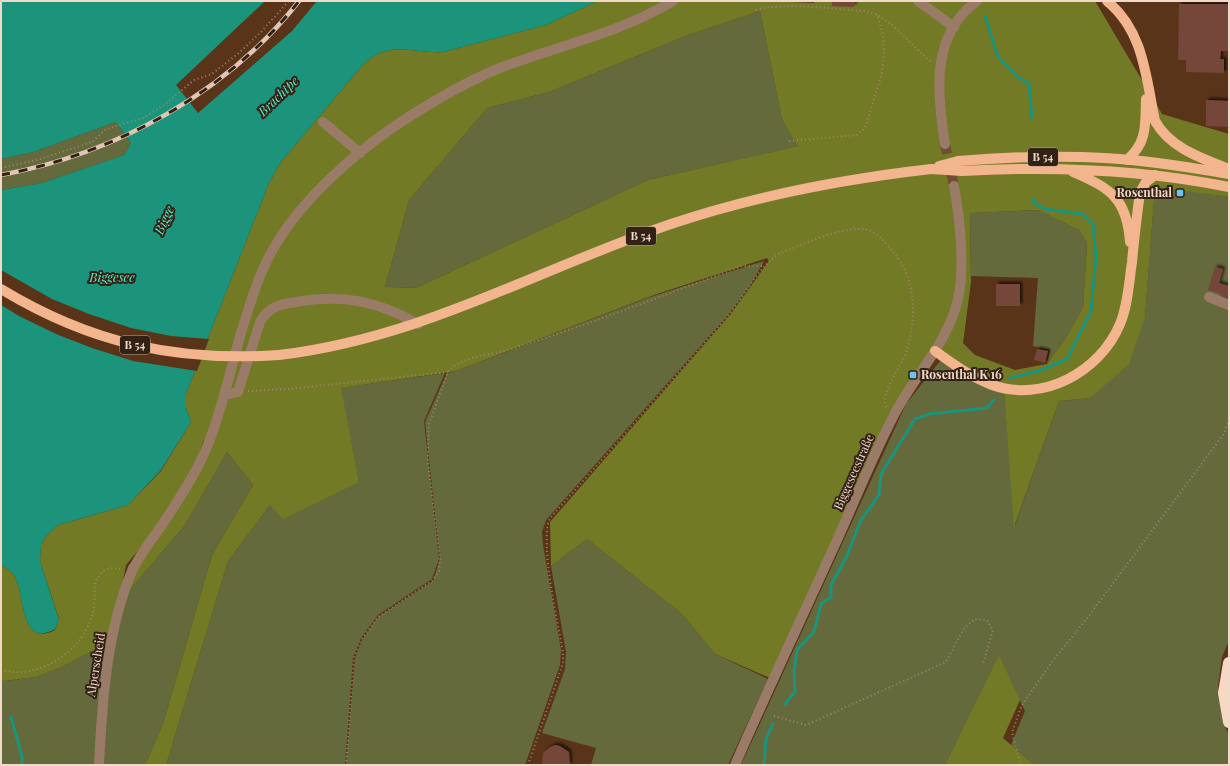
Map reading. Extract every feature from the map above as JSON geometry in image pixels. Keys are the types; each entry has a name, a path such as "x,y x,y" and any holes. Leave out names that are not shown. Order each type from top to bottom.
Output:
{"highway":[{"path":"1229,663 1224,694 1229,722"}],"main road":[{"path":"1107,1 1115,7 1132,30 1143,62 1155,121 1161,131 1169,140 1202,159 1229,169"},
{"path":"1127,160 1138,151 1142,142 1145,129 1147,85"},
{"name":"B 54","path":"1,289 29,306 73,326 114,340 157,350 189,354 229,357 280,355 325,348 366,339 418,324 463,308 674,223 719,209 820,185 931,169 958,161 1011,157 1065,157 1127,160 1229,174"},
{"name":"B 54","path":"931,169 962,171 1007,168 1112,171 1229,187"},
{"path":"1068,170 1100,184 1114,195 1124,211 1128,221 1132,262"},
{"path":"935,351 961,371 993,385 1022,390 1046,388 1068,380 1100,357 1112,341 1126,306 1140,192 1146,182 1155,176"}],"street":[{"name":"Alperscheid","path":"99,765 102,716 111,648 121,604 132,572 146,544 167,517 195,473 208,445 225,395 241,332 262,272 274,247 289,225 310,201 360,154 394,127 460,88 499,69 637,20 674,1"},
{"path":"918,1 954,27"},
{"path":"945,144 940,114 939,67 944,48 954,27 970,6 977,1"},
{"path":"323,122 360,154"},
{"name":"Biggeseestraße","path":"735,765 763,700 894,415 935,351 954,314 958,297 960,229 954,186"},
{"path":"1209,297 1229,305"},
{"path":"225,395 238,392 260,322 264,314 273,308 286,304 320,298 356,300 397,312 418,324"}],"path":[{"path":"1,168 67,151 92,142 106,129 143,118 164,106 194,80 220,68 240,52 260,33 289,1"},
{"path":"756,10 768,7 784,6 866,11 877,14 900,32 925,57 939,67"},
{"path":"789,141 857,135 864,128 882,73 884,54 883,35 877,14"},
{"path":"528,765 563,663 547,552 546,532 548,522 728,315 764,266 780,253 853,228 871,232 890,248 908,276 913,295 910,340 905,355 886,392 886,406 894,415"},
{"path":"346,765 354,657 361,640 378,617 433,580 439,571 440,559 428,462 428,443 429,424 448,372 454,365 460,362 507,350 581,325 742,266 764,266"},
{"path":"238,392 288,389 448,372"},
{"path":"1022,765 1020,763 1012,732 1022,705 1052,662 1088,618 1223,435 1229,422"},
{"path":"1,670 22,672 34,670 52,662 77,645 87,629 94,606 94,587 98,577 104,571 112,567 132,572"},
{"path":"774,716 806,725 946,662 964,628 975,620 987,620 993,630 984,664"}],"green space":[{"path":"598,1 771,1 814,3 815,1 1095,1 1162,114 1229,134 1229,197 1155,187 1145,317 1129,364 1090,398 1059,401 1014,527 1004,392 961,372 935,353 889,414 770,678 715,654 682,614 587,539 551,566 550,522 730,315 769,261 767,258 654,295 456,371 341,388 359,482 283,519 270,505 228,561 166,765 145,765 163,724 212,555 253,485 227,452 185,525 123,598 128,566 165,526 197,473 206,442 204,440 193,471 163,521 126,565 111,641 62,667 36,677 4,681 1,680 1,565 11,571 15,577 30,626 35,632 44,634 55,630 59,619 40,561 41,545 46,536 58,525 128,505 161,471 191,422 186,408 186,394 269,183 280,163 360,68 372,57 382,52 391,50 443,52 546,25","holes":["760,11 782,119 798,146 648,180 416,288 385,287 409,200 487,108 549,92 688,35","1039,210 1079,230 1087,243 1083,307 1066,338 1047,364 1015,370 975,355 963,343 971,282 970,213"]},
{"path":"760,11 782,119 799,146 648,180 416,288 385,287 409,200 487,108 549,92 688,35"},
{"path":"116,122 131,143 124,155 42,183 1,190 1,159 33,152"},
{"path":"1155,186 1229,197 1229,640 1222,657 1218,686 1224,724 1229,735 1229,765 1034,765 1011,745 1025,711 999,656 945,765 741,765 906,404 940,361 1004,392 1015,525 1059,401 1090,398 1145,317"},
{"path":"1040,210 1079,230 1087,243 1083,307 1066,338 1047,364 1050,350 1033,346 1038,278 971,276 970,213"},
{"path":"764,261 751,284 728,315 546,520 542,532 543,545 561,650 560,665 525,765 346,765 355,658 362,640 378,617 433,581 440,559 425,422 447,373 456,371 650,297"},
{"path":"445,373 424,421 439,559 432,579 378,615 361,638 353,657 345,765 166,765 228,561 270,505 359,482 340,388"},
{"path":"227,452 253,485 212,555 163,724 145,765 101,765 106,680 123,598 185,525"},
{"path":"587,539 682,614 715,654 768,679 728,765 591,765 596,748 542,733 565,669 566,652 551,566"},
{"path":"111,641 98,765 1,765 1,680 5,681 36,677 62,667"},
{"path":"999,655 1020,700 1003,738 1034,765 945,765"}],"water":[{"name":"Biggesee","path":"1,1 265,1 176,85 198,113 292,31 317,1 598,1 546,25 443,52 391,50 382,52 372,57 360,68 280,163 269,183 186,394 186,408 191,422 161,470 128,505 58,525 46,536 41,545 40,561 59,620 55,629 44,633 35,632 30,626 15,577 11,571 1,565 1,190 42,183 124,155 131,143 116,122 33,152 1,159"}],"pier":[{"path":"1,270 52,299 89,314 131,328 171,336 209,339 197,371 133,361 92,348 56,334 19,316 1,305"}],"building":[{"path":"832,1 855,1 854,7 832,6"},
{"path":"1179,4 1229,4 1229,51 1221,51 1220,59 1224,59 1224,73 1186,72 1186,60 1178,60"},
{"path":"1206,100 1229,101 1229,127 1206,126"},
{"path":"1215,267 1223,269 1219,283 1229,286 1228,299 1221,297 1221,294 1208,290"},
{"path":"996,284 1020,284 1020,306 996,306"},
{"path":"1037,349 1048,351 1045,363 1034,360"},
{"path":"555,745 560,746 569,752 570,765 542,765 543,753"}],"waterway":[{"path":"985,16 998,57 1017,76 1029,84 1032,118"},
{"path":"1010,378 1039,371 1067,359 1091,311 1096,257 1093,224 1082,214 1045,209 1033,202 1034,198"},
{"path":"785,704 795,692 794,672 797,650 814,632 821,604 831,597 831,585 846,558 861,520 879,495 881,474 915,419 929,414 987,408 994,400"},
{"path":"11,717 22,756 22,765"},
{"path":"764,765 766,739 773,724"}],"tunnel":[{"path":"945,144 954,186"}],"railway":[{"path":"1,175 44,165 86,152 126,135 166,115 203,91 238,64 270,34 299,1"}],"place":[{"name":"Rosenthal","path":"1180,193"},
{"name":"Rosenthal K 16","path":"913,375"}],"water label":[{"name":"Brachtpe","path":"278,96"},
{"name":"Bigge","path":"164,220"}]}
